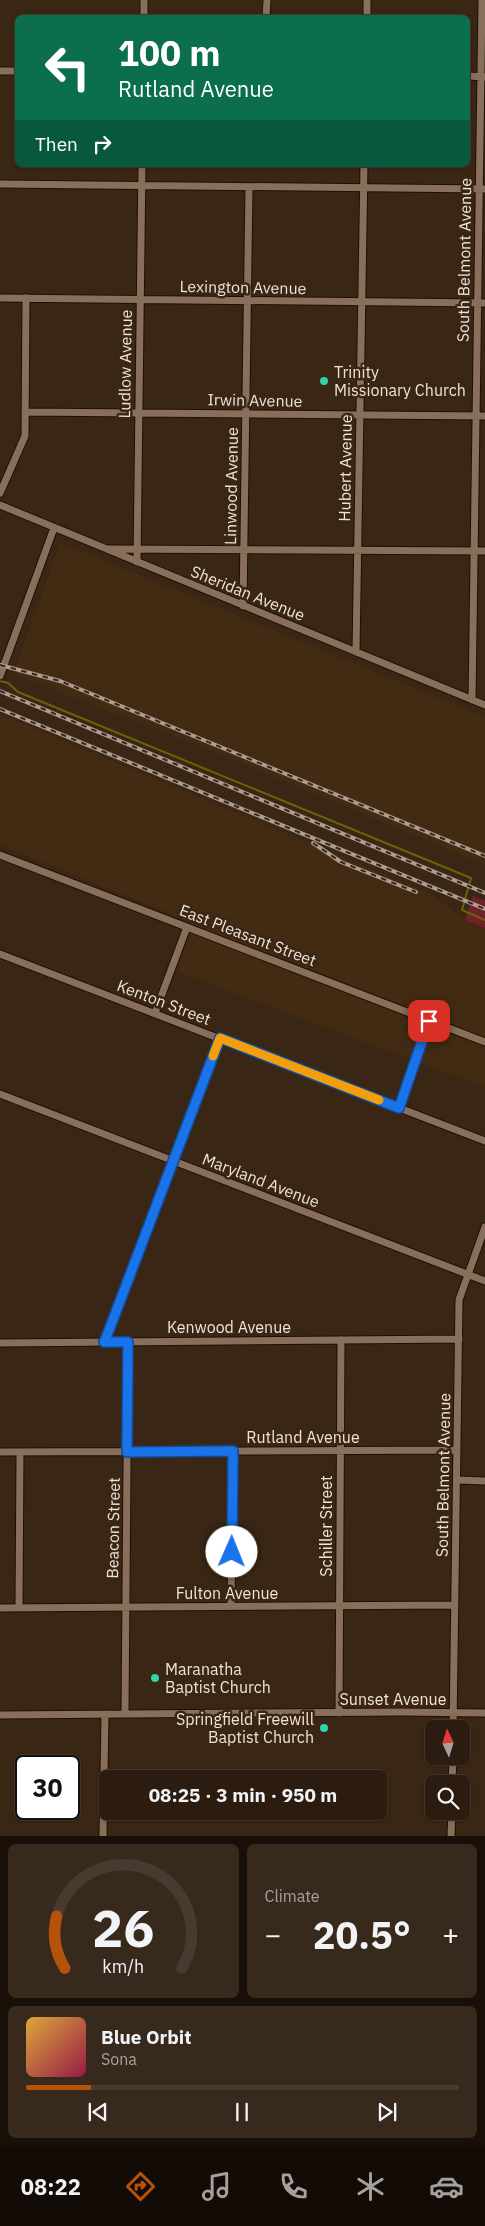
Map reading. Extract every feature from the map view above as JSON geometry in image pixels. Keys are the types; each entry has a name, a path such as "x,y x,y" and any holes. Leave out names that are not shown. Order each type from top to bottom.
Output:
{"street":[{"path":"144,0 144,15"},
{"path":"266,0 266,15"},
{"path":"367,0 367,15"},
{"name":"South Belmont Avenue","path":"472,700 476,416 481,303 482,0"},
{"path":"0,70 15,71"},
{"path":"470,76 483,77"},
{"name":"Ludlow Avenue","path":"137,562 142,167"},
{"name":"Hubert Avenue","path":"356,652 364,167"},
{"path":"0,184 482,189"},
{"name":"Linwood Avenue","path":"243,606 249,187"},
{"name":"Lexington Avenue","path":"0,298 481,303"},
{"path":"0,494 25,436 26,298"},
{"name":"Irwin Avenue","path":"25,412 485,416"},
{"name":"Sheridan Avenue","path":"0,505 485,705"},
{"path":"0,676 54,528"},
{"path":"105,549 485,551"},
{"name":"East Pleasant Street","path":"0,855 485,1042"},
{"path":"155,1013 187,927"},
{"name":"Kenton Street","path":"0,954 485,1141"},
{"path":"399,1108 429,1021"},
{"path":"104,1342 220,1038"},
{"name":"Maryland Avenue","path":"0,1094 485,1281"},
{"name":"South Belmont Avenue","path":"453,1720 460,1300 467,1274 485,1227"},
{"name":"Kenwood Avenue","path":"0,1342 459,1339"},
{"name":"Schiller Street","path":"339,1712 341,1340"},
{"name":"Beacon Street","path":"125,1714 128,1342"},
{"name":"Rutland Avenue","path":"0,1452 457,1450"},
{"path":"231,1606 233,1451"},
{"path":"19,1608 20,1452"},
{"path":"457,1480 485,1481"},
{"name":"Fulton Avenue","path":"0,1608 455,1605"},
{"name":"Sunset Avenue","path":"0,1715 339,1712 485,1714"},
{"path":"104,1836 105,1714"},
{"path":"452,1820 452,1836"}],"shaded area":[{"path":"60,543 485,717 485,865 216,752 13,674"},
{"path":"0,714 431,894 465,920 485,928 485,1087 178,972 191,922 0,845"},
{"path":"473,896 485,901 485,928 465,920"}],"waterway":[{"path":"0,681 8,683 18,692 471,878 462,910 485,920"}],"railway":[{"path":"0,665 60,681 485,856"},
{"path":"0,691 485,893"},
{"path":"0,709 485,909"},
{"path":"313,843 341,862 416,892"}],"slow traffic":[{"path":"213,1056 220,1038 379,1100"}],"place":[{"name":"Trinity Missionary Church","path":"324,381"},
{"name":"Maranatha Baptist Church","path":"155,1678"},
{"name":"Springfield Freewill Baptist Church","path":"324,1728"}],"route":[{"path":"232,1552 233,1451 127,1452 128,1342 104,1342 220,1038 399,1108 429,1021"}]}
